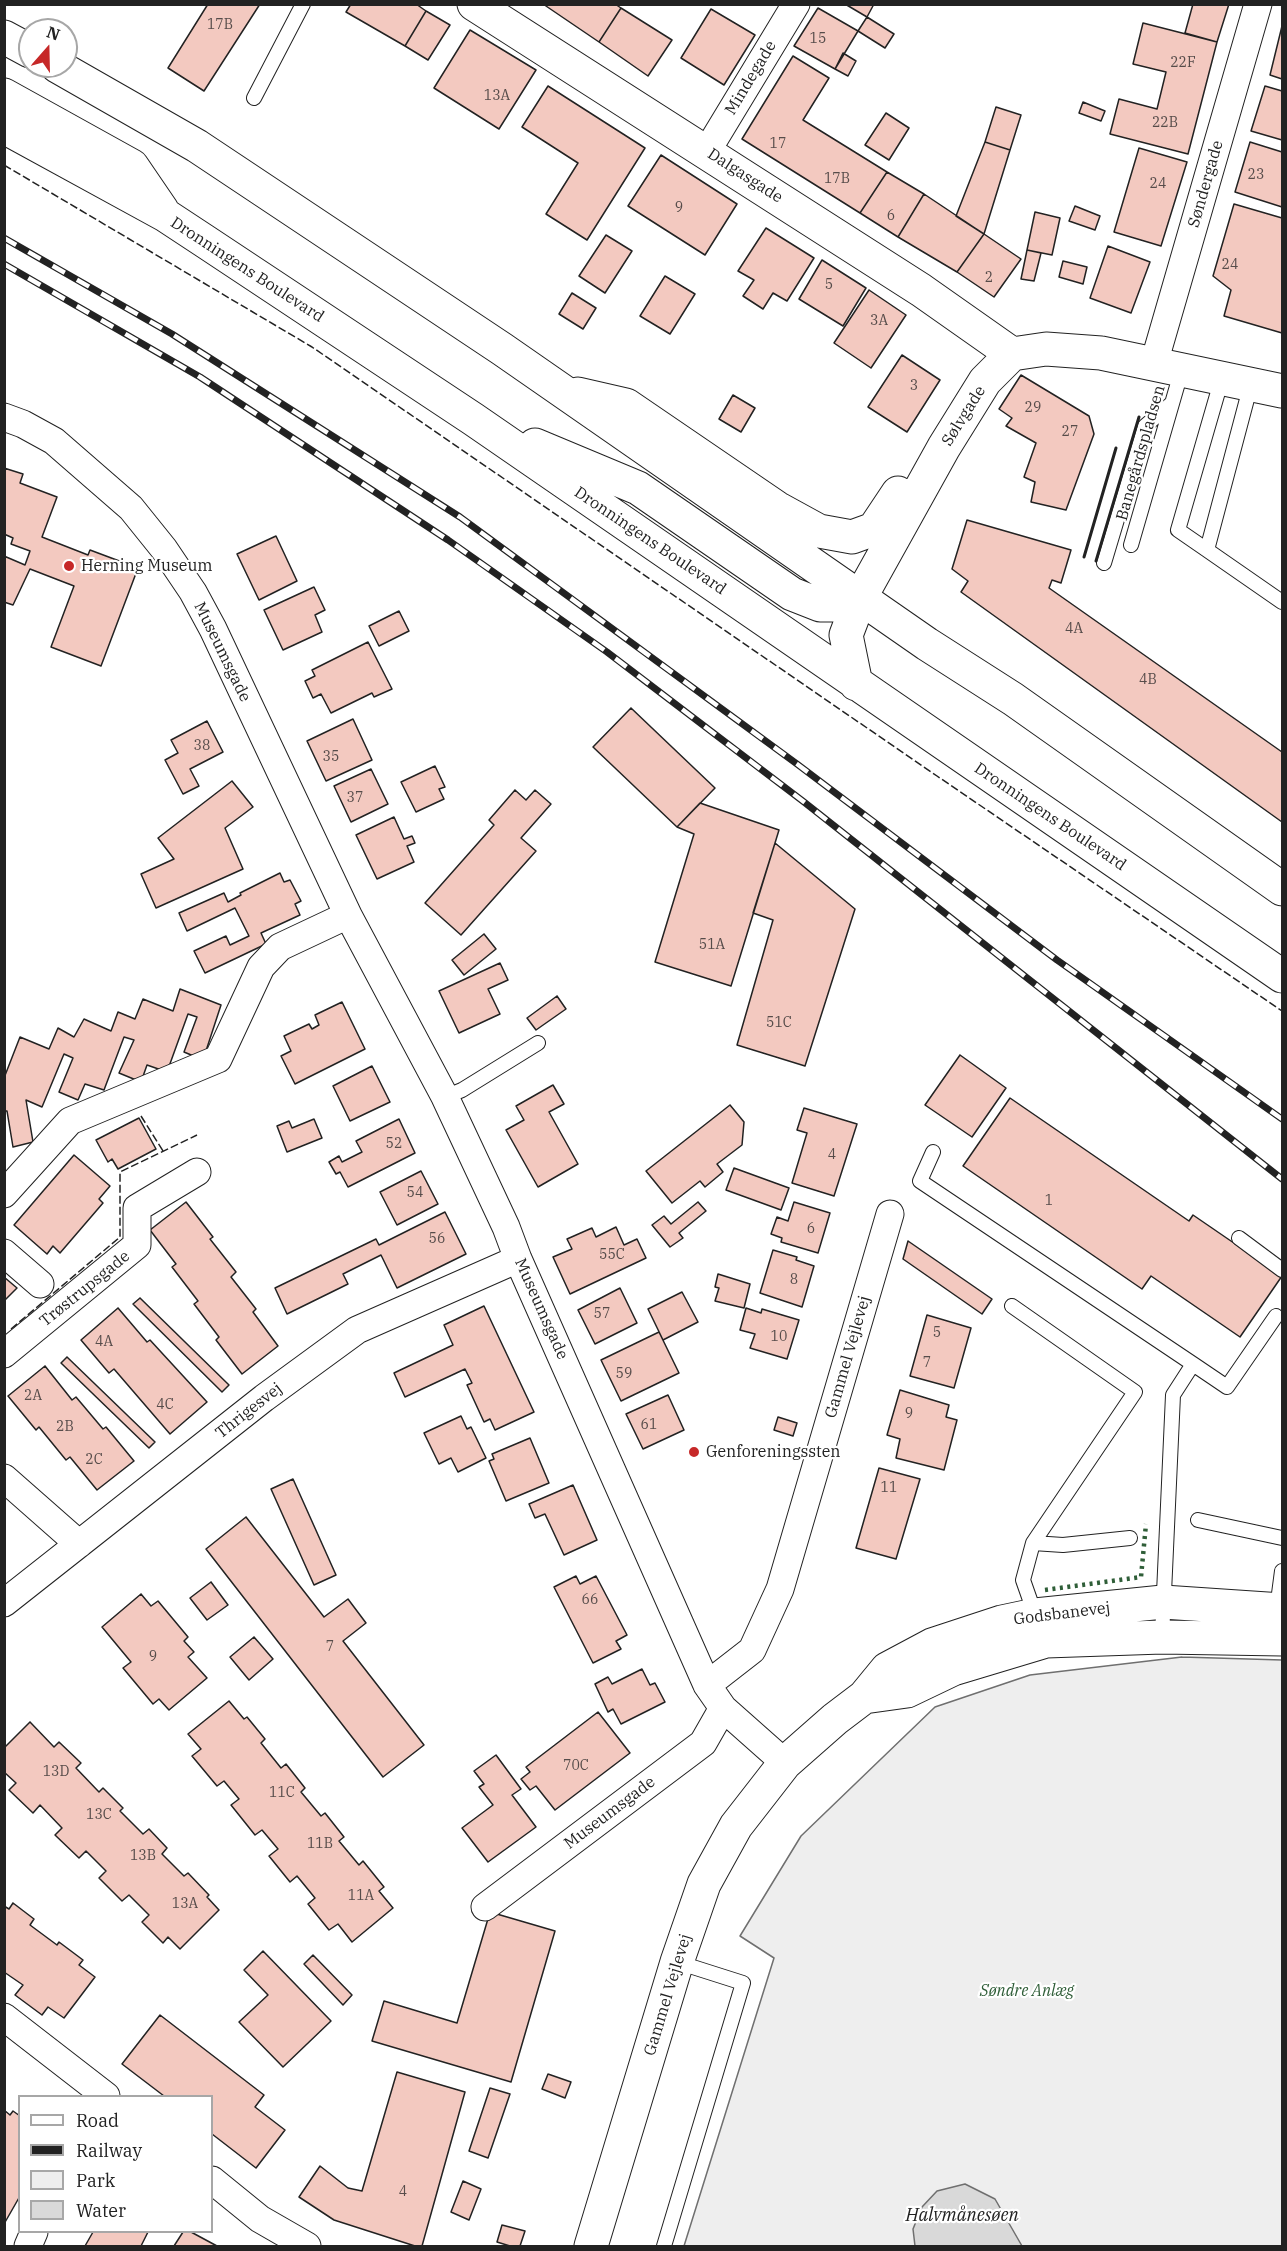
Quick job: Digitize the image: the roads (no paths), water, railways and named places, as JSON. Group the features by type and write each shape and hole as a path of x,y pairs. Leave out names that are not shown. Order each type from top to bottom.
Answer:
{"main road":[{"name":"Dalgasgade","path":"474,4 921,290 1012,354"},
{"path":"4,37 18,45"},
{"path":"78,78 197,146 560,389 927,644 1013,699 1282,888"},
{"path":"4,95 132,166 165,215"},
{"name":"Dronningens Boulevard","path":"4,127 165,215 472,419 1282,976"},
{"path":"1012,354 1047,349 1101,353 1282,391"},
{"name":"Sølvgade","path":"856,684 846,635 860,598 944,447 985,381 1012,354"},
{"path":"560,389 626,405 777,508 819,531 852,537 874,529 916,471 944,447"},
{"path":"472,419 638,488 792,594 820,605 839,605 860,598"},
{"path":"1253,956 1282,969"},
{"name":"Godsbanevej","path":"785,1762 864,1697 907,1691 1041,1628 1163,1602 1277,1624"},
{"name":"Godsbanevej","path":"1041,1628 1162,1637 1277,1624"},
{"name":"Gammel Vejlevej","path":"591,2247 677,1962 704,1884 735,1826 785,1762"}],"street":[{"name":"Mindegade","path":"706,151 796,4"},
{"name":"Søndergade","path":"1168,366 1258,4"},
{"name":"Museumsgade","path":"4,417 24,424 54,441 131,508 187,583 213,629 348,915 445,1097 506,1227 518,1259 707,1685 723,1708 785,1762"},
{"path":"4,1194 70,1121 218,1059 261,967 280,947 348,915"},
{"name":"Trøstrupsgade","path":"4,1354 137,1245 137,1208 197,1172"},
{"name":"Gammel Vejlevej","path":"707,1685 752,1650 780,1589 890,1214"},
{"path":"4,1253 40,1284"},
{"name":"Thrigesvej","path":"4,1603 264,1398 357,1330 518,1259"},
{"path":"4,1478 80,1544"},
{"name":"Museumsgade","path":"485,1906 703,1743 723,1708"},
{"path":"4,2017 103,2095"},
{"path":"213,2181 260,2219 307,2247"},
{"path":"28,2247 34,2233"}],"lane":[{"path":"254,99 303,4"},
{"name":"Banegårdspladsen","path":"1131,545 1172,403 1168,366"},
{"path":"1207,550 1237,381"},
{"path":"1237,381 1178,531 1282,602"},
{"path":"1104,563 1145,426 1172,403"},
{"path":"445,1097 462,1090 538,1043"},
{"path":"933,1152 920,1181 1227,1387 1276,1316"},
{"path":"1239,1238 1282,1270"},
{"path":"1012,1306 1135,1392 1033,1543 1023,1580 1041,1628"},
{"path":"1162,1637 1173,1395 1193,1364"},
{"path":"1198,1520 1282,1538"},
{"path":"1033,1543 1063,1545 1130,1539"},
{"path":"1277,1624 1282,1571"},
{"path":"664,2247 743,1983 677,1962"}],"water":[{"name":"Halvmånesøen","path":"965,2184 995,2199 1022,2246 915,2246 913,2229 922,2207 937,2191"}],"railway":[{"path":"4,238 172,334 460,517 797,764 1057,960 1282,1119"},
{"path":"4,264 200,377 448,540 607,652 804,802 1282,1179"}],"place":[{"name":"Herning Museum","path":"69,566"},
{"name":"Genforeningssten","path":"694,1452"}],"park label":[{"name":"Søndre Anlæg","path":"1027,1991"}]}
